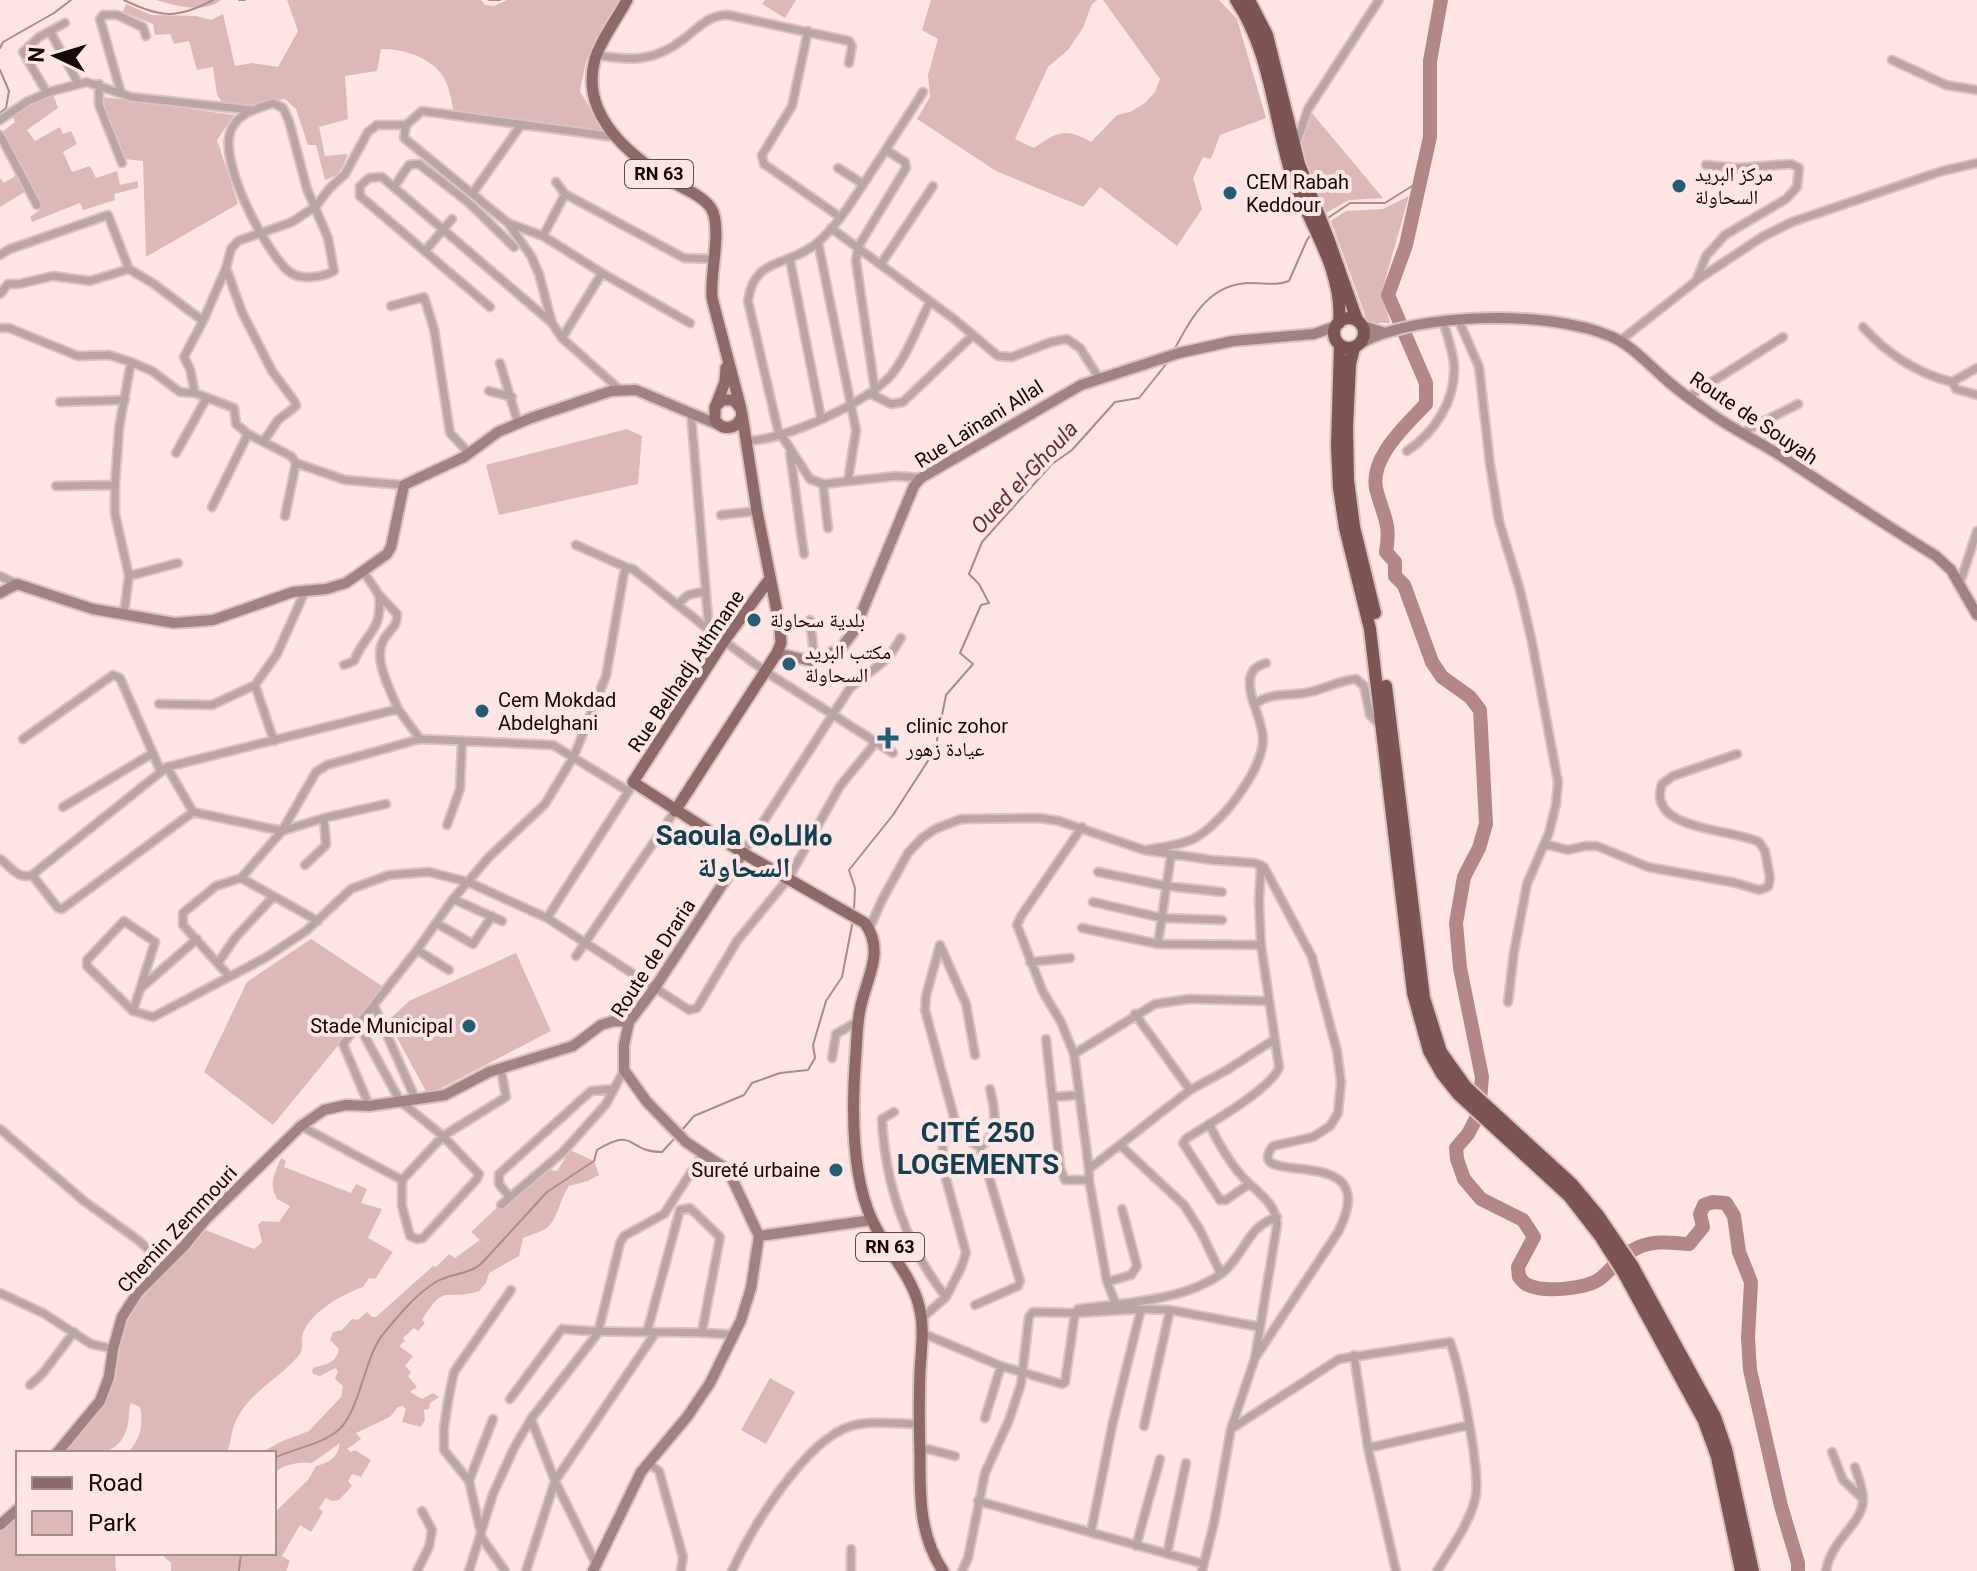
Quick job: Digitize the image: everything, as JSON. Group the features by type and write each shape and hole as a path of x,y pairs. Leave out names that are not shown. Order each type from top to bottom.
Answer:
{"highway":[{"path":"1236,0 1252,26 1262,53 1285,151 1364,335 1350,364 1346,444 1349,494 1378,629 1424,998 1441,1052 1462,1090"},
{"path":"1249,0 1267,35 1313,215"},
{"path":"1325,242 1338,295 1338,324 1334,334 1339,344 1339,488 1345,528 1368,616 1415,1002 1429,1051 1442,1074 1569,1196 1627,1269 1715,1417 1730,1465 1753,1571"},
{"path":"1338,324 1349,318 1360,323"},
{"path":"1339,344 1358,345"},
{"path":"1627,1269 1704,1421 1717,1457 1741,1571"}],"main road":[{"name":"RN 63","path":"627,0 596,55 591,77 593,92 599,111 615,137 645,166 705,201 710,207 714,220 712,297 742,411 769,580"},
{"name":"Route de Souyah","path":"1358,345 1382,332 1413,325 1507,317 1533,319 1621,340 1688,397 1936,556 1951,570 1977,615"},
{"name":"Route de Souyah","path":"1360,323 1382,332"},
{"path":"1314,334 1338,324"},
{"path":"1314,334 1339,344"},
{"name":"Rue Laïnani Allal","path":"815,662 842,647 854,631 914,486 921,478 1002,433 1063,393 1099,378 1179,353 1233,341 1314,334"},
{"name":"RN 63","path":"722,426 714,417 725,382 726,351"},
{"path":"0,593 17,584 93,609 174,623 213,620 306,589 326,589 346,583 387,554 404,485 469,453 498,432 518,423 619,389 644,393 696,414 747,441"},
{"path":"696,414 722,400 737,402 742,411 737,424 722,426"},
{"path":"675,811 777,653 781,643 780,627 769,580"},
{"name":"Rue Belhadj Athmane","path":"631,787 724,641 769,580"},
{"path":"777,653 815,662"},
{"path":"631,787 867,926"},
{"name":"Route de Draria","path":"624,1070 624,1045 629,1022 743,853"},
{"name":"RN 63","path":"867,926 875,957 864,990 859,1021 853,1108 861,1183 872,1220 911,1284 922,1318 919,1491 922,1519 934,1557 943,1571"},
{"name":"Chemin Zemmouri","path":"59,1451 100,1401 109,1377 122,1317 138,1292 205,1220 301,1126 324,1110 445,1095 489,1072 573,1046 601,1025 614,1021 629,1022"},
{"path":"595,1567 641,1472 695,1406 735,1335 751,1288 759,1236 728,1170 686,1142 647,1102 624,1070"},
{"path":"759,1236 872,1220"},
{"path":"0,1525 16,1511"}],"street":[{"path":"1295,150 1304,115 1379,0"},
{"path":"121,93 100,19 107,14 117,15 143,27 146,36"},
{"path":"596,55 631,61 658,54 717,15 741,16 849,41 852,46 849,63"},
{"path":"47,93 23,52 39,37 65,23"},
{"path":"50,31 78,83"},
{"path":"808,31 792,106 762,155 762,160 840,217"},
{"path":"1892,60 1946,85 1977,90"},
{"path":"0,120 28,101 78,83 99,84 121,93 253,111"},
{"path":"99,84 99,105 122,163"},
{"path":"921,478 897,476 823,484 810,479 781,437 748,301 750,285 758,272 790,260 818,242 831,228 923,92"},
{"path":"273,103 283,108 289,121 307,189 328,238 334,271 322,278 288,272 258,232 231,163 228,146 233,125 243,114 253,111 273,103"},
{"path":"552,323 539,274 531,256 508,223 404,138 406,125 422,111 615,137"},
{"path":"195,393 184,357 203,321 231,249 238,241 292,222 316,206 345,174 368,132 377,125 406,125"},
{"path":"472,194 521,125"},
{"path":"0,135 37,205"},
{"path":"886,150 905,162 906,168 858,247 857,273 873,392 891,404 903,402 973,335"},
{"path":"394,187 409,165 419,164 427,157"},
{"path":"1621,340 1696,281 1762,237 1792,222 1942,171 1977,163"},
{"path":"419,164 469,203 514,247"},
{"path":"1696,281 1706,256 1717,242 1786,199 1797,187 1800,177 1799,168 1791,164 1737,168 1706,165"},
{"path":"838,168 863,184"},
{"path":"490,307 360,196 360,186 369,178 382,177 552,323 562,338 619,389"},
{"path":"556,182 565,194 684,258 713,259"},
{"path":"881,264 933,186"},
{"path":"543,236 565,194"},
{"path":"0,255 108,215 129,269 203,321"},
{"path":"425,251 452,219"},
{"path":"508,223 543,236 690,323"},
{"path":"831,228 973,335 991,352 1004,358 1051,342 1072,340 1099,378"},
{"path":"818,242 856,430 848,481"},
{"path":"790,260 821,418"},
{"path":"226,268 242,312 272,371 296,406 278,420 263,442"},
{"path":"0,294 8,284 53,276 90,281 129,269"},
{"path":"562,338 602,273"},
{"path":"391,306 424,297 434,329 450,433 469,453"},
{"path":"747,441 781,437 873,392 896,369 930,302"},
{"path":"1458,319 1479,367 1499,521 1523,603 1554,759 1557,794 1545,844 1527,884 1508,1002"},
{"path":"1407,451 1428,436 1437,424 1452,383 1453,356 1443,321"},
{"path":"0,327 78,356 109,355 131,362 152,371 180,392 195,393 234,408 236,424 248,434 291,456 296,463 345,480 404,485"},
{"path":"1863,327 1882,345 1928,376 1952,382 1977,368"},
{"path":"1688,397 1783,337"},
{"path":"124,612 129,576 115,514 115,485 119,428 131,362"},
{"path":"500,363 518,423"},
{"path":"1952,382 1956,389 1977,395"},
{"path":"489,391 512,397"},
{"path":"176,453 206,399"},
{"path":"60,402 125,400"},
{"path":"1741,433 1798,404"},
{"path":"696,414 709,630"},
{"path":"212,507 248,434"},
{"path":"789,449 804,554"},
{"path":"285,516 296,463"},
{"path":"823,484 828,528"},
{"path":"56,486 115,485"},
{"path":"721,515 757,511"},
{"path":"1960,583 1977,531"},
{"path":"576,545 631,568 766,672 893,753"},
{"path":"129,576 178,563"},
{"path":"366,1098 342,1046 453,899 502,844 545,804 574,756 606,676 624,573 631,568"},
{"path":"363,571 397,614 395,627 382,641 382,666 398,709 420,739"},
{"path":"0,576 17,584"},
{"path":"159,704 212,705 255,685 277,654 306,589"},
{"path":"678,604 688,595 706,591"},
{"path":"344,665 354,661 358,650 377,626 381,613 379,595"},
{"path":"810,620 815,662"},
{"path":"743,853 850,688 888,658 901,638"},
{"path":"1144,850 1176,844 1204,832 1255,770 1262,750 1262,729 1250,691 1251,675 1257,666 1266,663"},
{"path":"23,739 107,676 113,675 120,678 153,753 193,812 282,831 386,804"},
{"path":"1255,704 1269,696 1304,694 1356,679 1364,686 1372,719 1382,726"},
{"path":"255,685 274,741"},
{"path":"0,859 18,875 32,875 164,769 398,709"},
{"path":"229,976 183,925 183,913 216,886 241,878 282,831 316,772 327,765 420,739 553,745 631,787 547,918"},
{"path":"447,825 460,789 462,742"},
{"path":"133,1011 155,942 124,921 87,960 87,966 133,1011 153,1017 265,958 318,921 351,889 389,875 429,872 468,882 547,918 689,1010 697,1008 737,941 788,879 840,786 873,742"},
{"path":"63,807 153,753"},
{"path":"1545,844 1568,850 1597,846 1648,867 1766,889 1770,874 1765,851 1759,842 1680,820 1665,812 1659,801 1662,784 1673,776 1737,754"},
{"path":"576,956 675,811"},
{"path":"32,875 62,909 193,812"},
{"path":"305,865 326,845 324,818"},
{"path":"867,926 908,853 935,829 961,819 1050,820 1082,827 1144,850 1261,865 1268,872 1283,907 1304,938 1312,957 1337,1051 1341,1082 1338,1113 1330,1126 1313,1137 1273,1146 1268,1159 1281,1167 1332,1174 1344,1183 1349,1195 1346,1214 1338,1232 1255,1358"},
{"path":"1082,827 1018,921 1021,940 1030,962 1074,1054 1089,1180 1107,1282 1116,1304"},
{"path":"1158,944 1171,855"},
{"path":"1249,1184 1226,1200 1220,1200 1185,1149 1185,1139 1277,1074 1279,1060 1261,945 1261,865"},
{"path":"1098,872 1166,886 1222,892"},
{"path":"241,878 318,921"},
{"path":"218,963 235,938 273,897"},
{"path":"453,899 502,921"},
{"path":"1093,902 1162,918 1222,920"},
{"path":"436,923 473,944 492,916"},
{"path":"1082,928 1158,944 1261,945"},
{"path":"142,987 162,973 197,939"},
{"path":"975,1055 966,1004 940,945 925,1010 954,1117 962,1137 980,1147 1020,1284 975,1305"},
{"path":"417,950 449,970"},
{"path":"1030,962 1070,958"},
{"path":"147,965 162,973"},
{"path":"1074,1054 1155,1004 1176,1000 1268,1001"},
{"path":"374,1006 416,1100"},
{"path":"1135,1014 1190,1090"},
{"path":"832,1058 836,1034 859,1021"},
{"path":"359,1026 400,1101 443,1136 479,1174 423,1238 417,1239 410,1236 402,1206 402,1180 443,1136 506,1097 501,1069"},
{"path":"1046,1039 1063,1178 1089,1180"},
{"path":"1089,1169 1190,1090 1275,1039"},
{"path":"501,1205 563,1152 606,1104 624,1070"},
{"path":"509,1196 499,1184 499,1174 591,1091 613,1089"},
{"path":"980,1147 987,1142 993,1130 994,1107 990,1089"},
{"path":"1053,1097 1079,1095"},
{"path":"894,1112 882,1119 883,1143 895,1200 915,1249 946,1297"},
{"path":"922,1318 946,1297 966,1253 942,1164 943,1142 954,1117"},
{"path":"978,1501 1167,1554 1203,1568 1231,1429 1255,1358 1277,1217 1269,1202 1249,1184 1224,1152 1209,1124"},
{"path":"301,1126 402,1180"},
{"path":"0,1129 164,1264"},
{"path":"1120,1145 1184,1205 1221,1274"},
{"path":"469,1571 482,1538 493,1494 531,1419 598,1333 620,1243 624,1236 664,1214 703,1154"},
{"path":"671,1202 680,1210"},
{"path":"680,1210 690,1208 720,1237 702,1332"},
{"path":"1107,1282 1131,1275 1137,1266 1122,1209"},
{"path":"526,1571 555,1481 651,1332 680,1210"},
{"path":"1056,1311 1153,1300 1185,1290 1221,1274 1261,1223 1277,1217"},
{"path":"505,1571 482,1538 469,1481 444,1450 444,1428 454,1372 511,1290"},
{"path":"0,1293 43,1313 91,1344 113,1349"},
{"path":"1091,1532 1113,1422 1141,1309"},
{"path":"962,1571 968,1558 985,1473 1009,1420 1023,1374 1029,1317 1037,1310 1075,1313 1170,1310 1260,1327"},
{"path":"1144,1426 1170,1310"},
{"path":"922,1333 1023,1374 1064,1384 1075,1313"},
{"path":"510,1399 562,1329 598,1333 702,1332 735,1335"},
{"path":"30,1385 74,1332"},
{"path":"1231,1429 1329,1365 1354,1355 1450,1342 1469,1425 1478,1485 1475,1502 1437,1571"},
{"path":"1354,1355 1368,1448 1396,1571"},
{"path":"985,1418 1001,1366"},
{"path":"469,1481 493,1419"},
{"path":"531,1419 555,1481 595,1567"},
{"path":"732,1571 790,1475 835,1433 852,1425 918,1424"},
{"path":"1368,1448 1469,1425"},
{"path":"919,1447 955,1456"},
{"path":"1832,1452 1843,1480 1863,1499"},
{"path":"1136,1546 1160,1459"},
{"path":"1167,1554 1186,1463"},
{"path":"649,1464 659,1471 683,1557 681,1571"},
{"path":"1826,1571 1831,1552 1857,1518 1863,1499 1855,1467"},
{"path":"417,1571 429,1547 432,1530 422,1511"},
{"path":"851,1549 851,1571"}],"green space":[{"path":"156,0 221,0 198,8"},
{"path":"287,0 481,0 485,5 494,6 507,0 619,0 586,61 580,91 602,130 454,113 446,82 435,67 409,53 381,49 377,71 345,76 348,119 319,127 325,156 348,154 337,174 325,180 316,145 308,145 296,109 285,99 251,107 222,102 217,95 213,67 197,70 189,41 174,44 170,34 155,35 153,24 123,12 126,4 151,15 196,16 211,20 223,14 235,66 252,63 278,67 298,31"},
{"path":"765,0 796,0 785,18 762,4"},
{"path":"931,0 1097,0 1068,50 1048,67 1015,139 1034,148 1062,133 1075,134 1091,142 1117,115 1145,103 1155,92 1160,79 1103,0 1219,0 1237,19 1266,118 1220,135 1211,159 1203,157 1193,178 1202,209 1177,246 1100,187 1083,207 996,171 917,119 930,97 928,75 938,39 922,30"},
{"path":"53,94 58,108 27,130 35,141 60,127 63,134 71,131 77,144 63,152 72,172 90,166 96,178 117,171 120,185 138,181 138,188 114,194 115,200 83,210 80,203 32,222 30,217 41,209 2,132 15,122 12,115"},
{"path":"103,97 234,115 217,140 238,204 146,257 143,161 125,159 103,106"},
{"path":"1311,112 1383,198 1349,200 1324,214 1300,147"},
{"path":"17,175 26,191 0,207 0,178 4,183"},
{"path":"1409,196 1382,291 1390,323 1368,323 1331,221 1346,211 1383,209"},
{"path":"627,429 642,436 638,484 499,515 486,465"},
{"path":"311,939 385,988 273,1125 204,1072 247,982"},
{"name":"Stade Municipal","path":"516,953 551,1031 428,1095 388,1021 409,1001"},
{"path":"570,1150 594,1161 599,1175 569,1186 548,1227 523,1238 519,1256 489,1273 479,1291 441,1297 430,1308 422,1320 425,1323 418,1331 414,1328 403,1338 405,1341 399,1346 413,1356 405,1366 417,1387 410,1392 422,1399 433,1393 439,1397 430,1403 429,1409 424,1410 425,1420 421,1427 402,1422 406,1409 403,1406 398,1407 390,1417 356,1433 361,1439 347,1449 351,1452 355,1450 371,1460 361,1477 352,1474 348,1481 352,1486 339,1500 326,1498 319,1508 323,1512 311,1532 300,1525 282,1556 290,1561 286,1571 171,1571 171,1563 162,1555 276,1555 276,1511 308,1480 316,1466 332,1459 340,1443 312,1463 291,1464 276,1472 276,1451 264,1451 309,1431 341,1397 343,1386 335,1379 338,1371 335,1368 320,1376 312,1371 333,1361 338,1354 339,1349 330,1340 333,1332 342,1330 352,1319 358,1320 367,1312 376,1317 449,1254 455,1258 480,1240 471,1232 539,1168 557,1171"},
{"path":"281,1158 286,1161 284,1167 351,1193 356,1184 367,1189 361,1203 382,1209 368,1238 393,1252 375,1279 369,1278 363,1287 336,1300 311,1320 305,1328 299,1355 241,1412 228,1451 129,1451 138,1438 141,1426 140,1407 131,1403 127,1428 117,1445 106,1451 66,1451 93,1417 127,1317 203,1229 254,1249 262,1242 258,1225 262,1221 279,1222 290,1206 277,1199 273,1178"},
{"path":"770,1378 795,1392 766,1444 741,1430"},
{"path":"16,1516 16,1555 115,1555 116,1571 0,1571 0,1532"}],"waterway":[{"path":"0,48 3,42 71,0"},
{"path":"124,0 148,10 169,14 189,11 213,0"},
{"path":"239,0 245,0"},
{"path":"489,0 500,0"},
{"path":"1441,0 1430,61 1430,137 1406,245 1388,295 1426,383 1426,404 1390,444 1377,468 1375,480 1387,528 1386,552 1395,562 1395,576 1404,585 1432,662 1442,677 1470,697 1480,710 1486,824 1479,848 1464,877 1456,923 1460,968 1482,1077 1479,1113 1456,1148 1457,1159 1464,1179 1481,1199 1523,1220 1534,1237 1518,1267 1519,1277 1525,1284 1535,1287 1554,1289 1586,1285 1601,1278 1639,1247 1658,1243 1689,1244 1703,1227 1700,1214 1704,1205 1726,1203 1734,1216 1739,1252 1751,1282 1750,1370 1798,1571"},
{"path":"0,70 9,91 6,108 0,113"},
{"name":"Oued el-Ghoula","path":"1325,220 1350,203 1385,203 1420,181"},
{"name":"Oued el-Ghoula","path":"1174,350 1195,314 1213,295 1236,285 1289,281 1312,233"},
{"name":"Oued el-Ghoula","path":"854,910 855,888 849,870 893,815 935,750 946,695 973,664 960,653 981,605 989,603 979,584 969,574 982,542 1052,464 1072,450 1115,402 1139,398 1167,363"},
{"name":"Oued el-Ghoula","path":"682,1130 694,1116 744,1095 752,1083 780,1073 808,1070 815,1058 813,1045 826,1001 842,977 853,920"},
{"name":"Oued el-Ghoula","path":"276,1457 336,1432 351,1413 377,1344 402,1312 436,1282 481,1264 547,1192 594,1161 597,1150 626,1140 642,1148 662,1152 675,1138"},
{"name":"Oued el-Ghoula","path":"239,1571 241,1555"}],"place":[{"name":"مركز البريد السحاولة","path":"1679,186"},
{"name":"CEM Rabah Keddour","path":"1230,193"},
{"name":"بلدية سحاولة","path":"754,620"},
{"name":"مكتب البريد السحاولة","path":"789,664"},
{"name":"Cem Mokdad Abdelghani","path":"482,711"},
{"name":"clinic zohor عيادة زهور","path":"888,738"},
{"name":"Stade Municipal","path":"469,1026"},
{"name":"Sureté urbaine","path":"836,1170"}],"district":[{"name":"Saoula ⵙⴰⵡⵍⴰ السحاولة","path":"744,851"},
{"name":"CITÉ 250 LOGEMENTS","path":"978,1148"}]}
